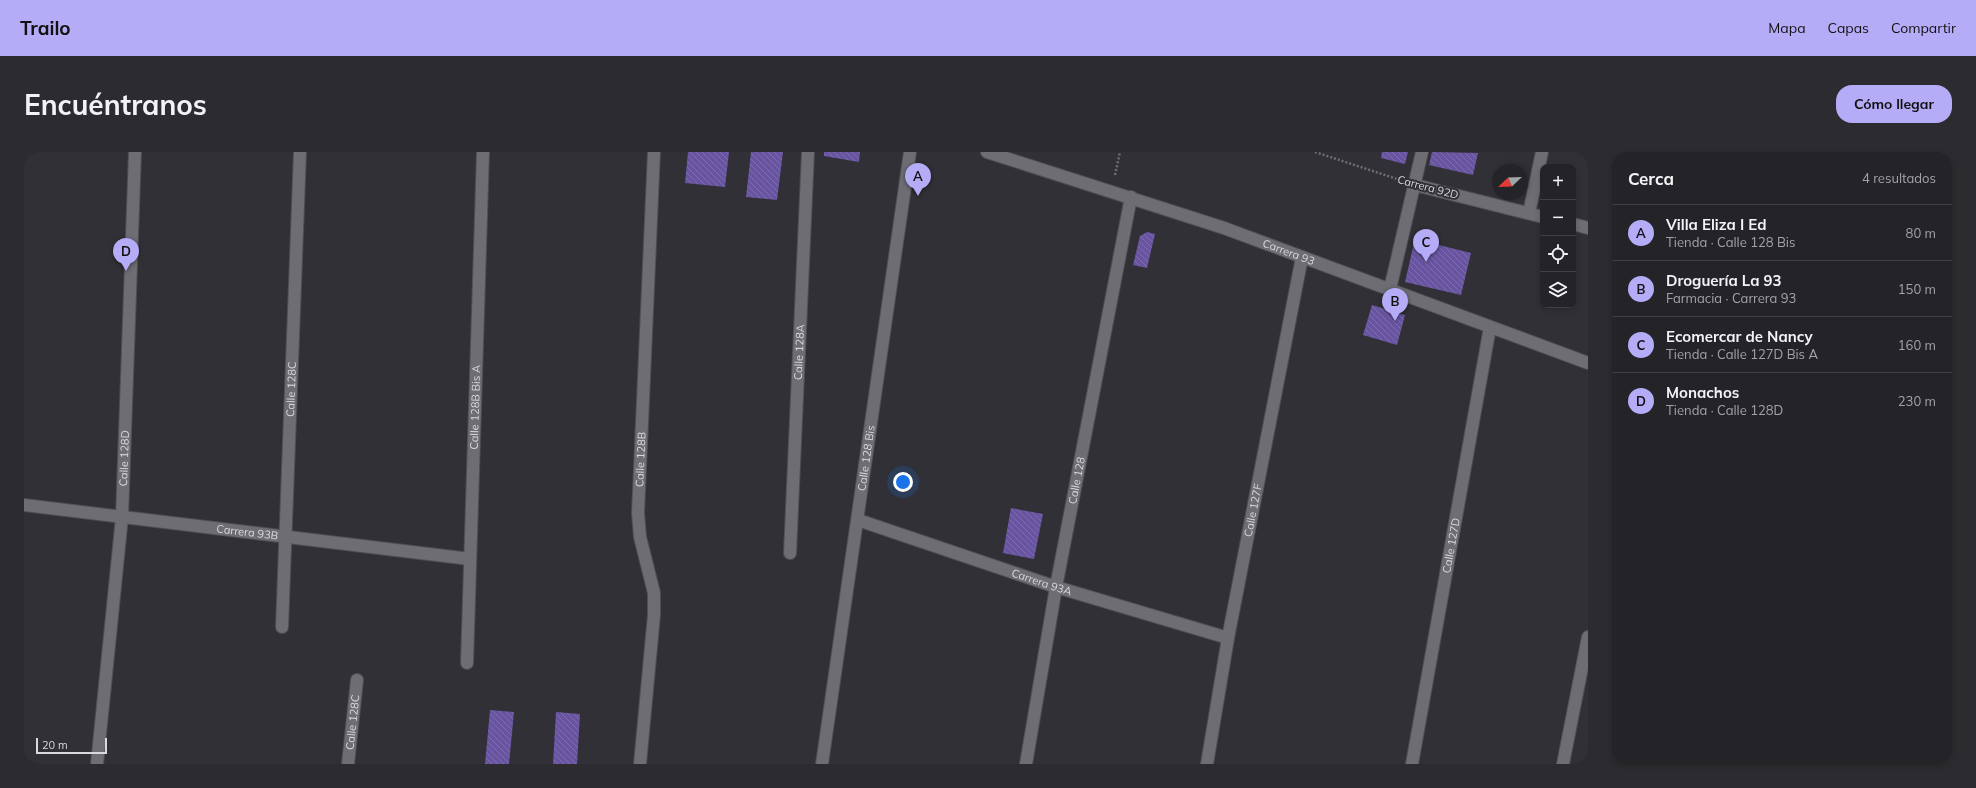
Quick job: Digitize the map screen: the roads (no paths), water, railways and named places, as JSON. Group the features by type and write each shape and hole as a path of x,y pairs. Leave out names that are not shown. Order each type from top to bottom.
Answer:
{"street":[{"name":"Calle 128D","path":"96,764 122,517 135,152"},
{"name":"Calle 128C","path":"282,626 300,152"},
{"name":"Calle 128B Bis A","path":"467,663 483,152"},
{"name":"Calle 128B","path":"640,764 654,615 654,593 640,537 638,513 654,152"},
{"name":"Calle 128A","path":"790,553 808,152"},
{"name":"Calle 128 Bis","path":"822,764 910,152"},
{"name":"Carrera 93","path":"987,152 1224,228 1588,362"},
{"path":"1390,289 1422,152"},
{"path":"1529,214 1542,152"},
{"name":"Carrera 92D","path":"1415,185 1540,216"},
{"name":"Calle 128","path":"1026,764 1056,587 1131,197"},
{"path":"1576,225 1588,228"},
{"name":"Calle 127F","path":"1207,764 1228,638 1302,257"},
{"name":"Calle 127D","path":"1412,764 1490,326"},
{"name":"Carrera 93B","path":"24,505 470,559"},
{"name":"Carrera 93A","path":"858,520 1056,587 1228,638"},
{"path":"1563,764 1588,637"},
{"name":"Calle 128C","path":"348,764 357,680"}],"place":[{"name":"Villa Eliza I Ed","path":"918,196"},
{"name":"Ecomercar de Nancy","path":"1426,262"},
{"name":"Monachos","path":"126,271"},
{"name":"Droguería La 93","path":"1395,321"}]}
